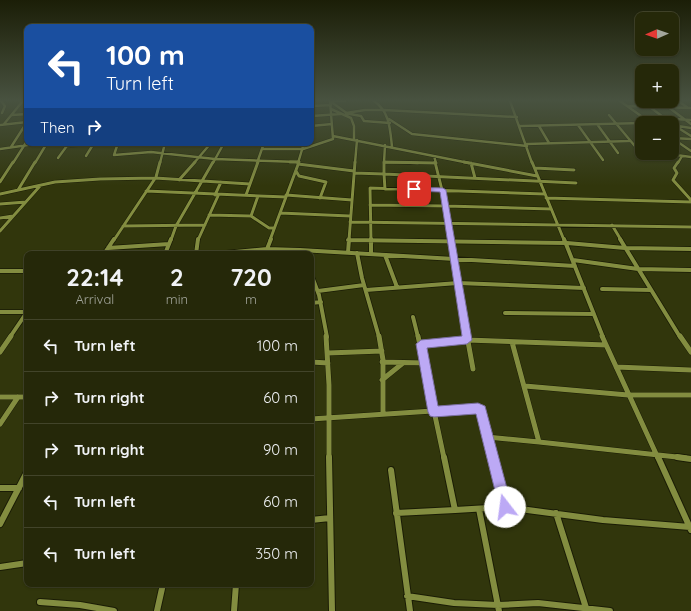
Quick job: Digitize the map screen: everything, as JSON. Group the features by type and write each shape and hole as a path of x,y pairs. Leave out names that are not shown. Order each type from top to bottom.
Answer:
{"street":[{"path":"11,147 22,130"},
{"path":"314,146 333,139 332,130"},
{"path":"348,253 354,172 355,130"},
{"path":"390,130 392,147"},
{"path":"404,130 412,134 526,145 630,141"},
{"path":"521,130 537,176 573,260 606,345 690,528"},
{"path":"541,130 548,143"},
{"path":"581,130 602,160"},
{"path":"601,130 618,153"},
{"path":"621,130 635,147"},
{"path":"681,130 691,136"},
{"path":"333,136 537,176"},
{"path":"679,138 691,139"},
{"path":"679,143 691,151"},
{"path":"0,149 23,146"},
{"path":"0,182 23,146"},
{"path":"18,190 45,146"},
{"path":"58,158 67,146"},
{"path":"86,156 93,146"},
{"path":"117,146 114,155 151,152 215,159 298,163 354,172 576,183"},
{"path":"106,251 155,178 164,146"},
{"path":"179,180 208,146"},
{"path":"166,251 176,226 193,194 222,146"},
{"path":"246,195 263,146"},
{"path":"267,249 296,171 304,146"},
{"path":"262,149 303,149 313,146"},
{"path":"385,146 385,189"},
{"path":"434,156 446,206 453,259 473,369"},
{"path":"679,156 691,157"},
{"path":"682,156 674,168 677,173 673,180 691,201"},
{"path":"384,162 436,163"},
{"path":"471,163 475,178"},
{"path":"534,168 574,170"},
{"path":"296,171 299,176 326,182 320,198"},
{"path":"0,194 55,182 155,178 250,184"},
{"path":"196,251 197,242 217,196 221,182"},
{"path":"0,231 40,186"},
{"path":"371,254 370,188 691,201"},
{"path":"146,191 217,196 286,196 352,200"},
{"path":"251,216 258,196"},
{"path":"0,204 26,202"},
{"path":"370,205 551,209"},
{"path":"280,213 350,216"},
{"path":"209,215 251,216 269,228 274,228"},
{"path":"0,218 13,216"},
{"path":"350,222 691,227"},
{"path":"123,226 205,225"},
{"path":"612,225 651,290 691,352"},
{"path":"348,240 566,243 625,248 691,249"},
{"path":"108,248 169,244"},
{"path":"262,251 267,249 290,251"},
{"path":"314,252 357,253 575,266"},
{"path":"357,253 359,271 366,290 382,351 383,414"},
{"path":"385,255 397,287"},
{"path":"573,260 638,269 691,270"},
{"path":"0,271 24,271"},
{"path":"314,282 321,302 328,353 332,611"},
{"path":"366,290 458,283 584,288"},
{"path":"318,292 364,285"},
{"path":"602,290 651,290"},
{"path":"314,303 321,302"},
{"path":"0,312 24,312"},
{"path":"505,314 594,314"},
{"path":"0,352 24,316"},
{"path":"413,317 421,344 434,412 456,510"},
{"path":"421,344 467,340 606,345"},
{"path":"512,342 539,442"},
{"path":"328,353 382,351"},
{"path":"314,362 328,363"},
{"path":"382,362 425,363"},
{"path":"382,380 404,362"},
{"path":"616,367 691,370"},
{"path":"525,386 628,395 691,394"},
{"path":"0,397 24,397"},
{"path":"0,424 18,397"},
{"path":"314,419 478,408 482,412 505,507"},
{"path":"487,437 691,459"},
{"path":"391,470 410,611"},
{"path":"0,524 24,478"},
{"path":"0,488 19,488"},
{"path":"396,513 505,507 603,520 690,528"},
{"path":"479,508 498,608"},
{"path":"556,514 587,609"},
{"path":"314,520 330,518"},
{"path":"0,567 24,563"},
{"path":"157,611 162,587"},
{"path":"234,611 236,587"},
{"path":"407,596 498,608 538,603 610,611"},
{"path":"40,602 79,608 114,611"}],"route":[{"path":"414,189 443,190 453,259 462,301 467,340 421,344 434,412 478,408 481,410 505,507"}]}
